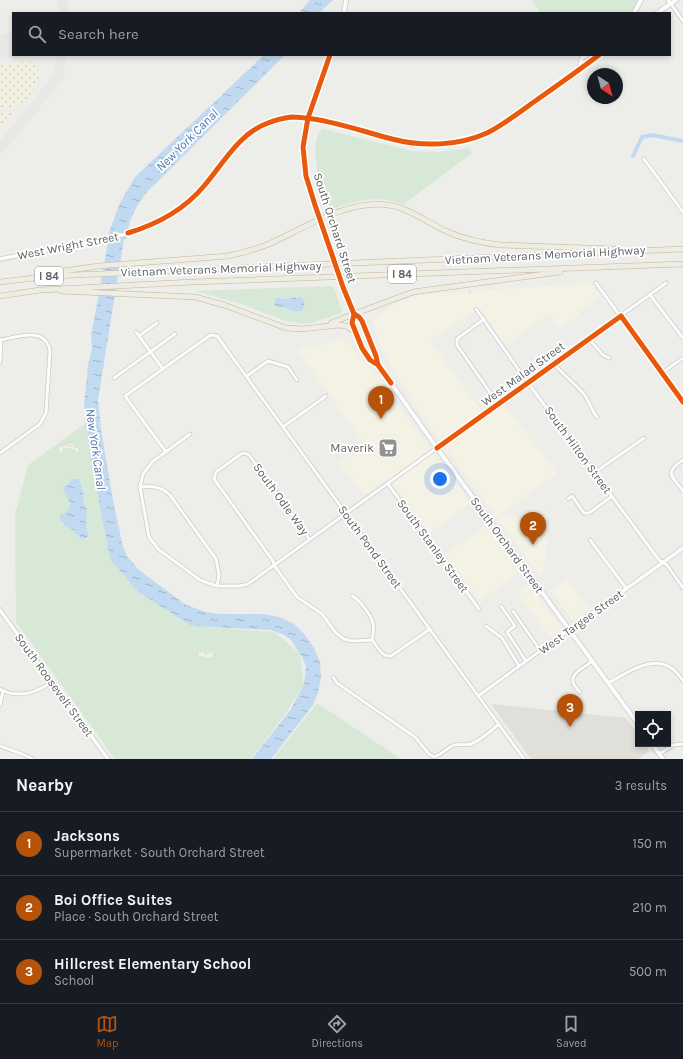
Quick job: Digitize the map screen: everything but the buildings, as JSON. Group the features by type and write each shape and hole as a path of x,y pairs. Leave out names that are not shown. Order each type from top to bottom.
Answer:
{"highway":[{"path":"0,282 48,273 99,266 228,256 249,251 268,244 320,220 360,205 378,203 401,208 447,232 487,243 501,245 651,250"},
{"name":"Vietnam Veterans Memorial Highway","path":"0,282 51,276 683,249"},
{"name":"Vietnam Veterans Memorial Highway","path":"0,296 40,290 96,287 448,272 683,264"},
{"path":"40,290 95,294 196,297 224,305 278,325 294,329 311,329 327,325 414,292 592,268"},
{"path":"327,325 346,326 354,331"}],"main road":[{"path":"344,12 346,0"},
{"path":"635,12 641,0"},
{"path":"658,12 669,2 676,0"},
{"name":"South Orchard Street","path":"330,56 308,118 303,147 306,176 343,287 354,314 360,317 362,321 378,365"},
{"path":"579,70 582,58 585,56"},
{"path":"308,118 328,121 393,139 415,143 450,143 475,137 505,123 598,56"},
{"name":"South Orchard Street","path":"354,314 351,320 354,331 362,348 370,360 378,365 635,720"},
{"path":"654,747 663,759"}],"street":[{"path":"669,2 683,21"},
{"name":"West Wright Street","path":"0,259 108,238 156,223 182,208 204,187 240,142 256,129 266,124 293,117 308,118"},
{"path":"644,159 683,212"},
{"path":"596,283 683,402"},
{"name":"West Malad Street","path":"217,586 240,586 248,584 666,283"},
{"path":"650,295 683,338"},
{"name":"South Hilton Street","path":"476,309 594,473 659,560 663,562 683,588"},
{"path":"484,319 458,338 456,342 498,404"},
{"path":"139,336 157,323"},
{"path":"136,332 163,369 125,396 166,452"},
{"path":"114,378 175,334"},
{"path":"0,362 0,340 38,335 45,339 48,344 50,351 46,413 40,424 0,453"},
{"name":"South Pond Street","path":"163,369 209,336 215,335 219,338 524,759"},
{"path":"589,339 602,355 609,358"},
{"path":"662,373 683,358"},
{"path":"247,376 268,361 288,367 297,380"},
{"path":"554,364 583,393 590,409 597,417"},
{"path":"283,427 326,396"},
{"path":"140,487 153,486 160,488 170,495 216,559 219,575 217,586 195,577 154,545 148,532 140,487 142,474 146,468 190,434"},
{"path":"594,473 644,438"},
{"name":"South Odle Way","path":"274,565 273,561 214,479 216,472 241,454 245,453 249,455 310,540"},
{"path":"683,460 673,467 671,471 672,476 683,491"},
{"name":"South Stanley Street","path":"388,484 479,609"},
{"path":"568,499 572,496 584,513 588,513 612,497"},
{"path":"590,540 626,588"},
{"name":"West Targee Street","path":"478,696 683,548"},
{"path":"274,565 297,597 322,614 336,633 344,639 352,641 372,640"},
{"path":"352,596 359,602 373,622 374,627 372,640 382,654 391,656 430,629"},
{"path":"501,606 515,626 507,632 526,661"},
{"name":"South Roosevelt Street","path":"0,610 108,759"},
{"path":"513,611 540,650"},
{"path":"486,626 502,638 519,666"},
{"path":"580,692 573,684 572,680 574,676 592,662"},
{"path":"608,683 641,666 651,663 667,666 677,672 683,680"},
{"path":"333,677 337,683 415,737 429,754 434,757 439,756 451,746 456,744 470,744 477,741 499,724"},
{"path":"0,705 1,690 18,694 26,694 35,692 52,682"},
{"path":"659,754 673,745 683,744"},
{"path":"0,746 33,759"}],"shaded area":[{"path":"592,283 600,296 579,312 580,314 559,329 549,314 506,345 479,308 430,341 486,417 505,405 557,473 501,514 539,524 548,534 543,573 539,575 420,413 383,353 372,323 376,317 392,305 419,295"},
{"path":"343,338 367,364 471,503 429,534 389,478 364,495 338,462 363,443 297,349 323,345"},
{"path":"486,525 520,572 480,601 445,554"},
{"path":"567,578 590,609 574,621 550,590"},
{"path":"528,583 560,626 559,631 550,638 516,591"},
{"path":"491,704 626,718 635,731 635,747 647,747 649,751 638,759 531,759"}],"green space":[{"path":"532,0 639,0 632,12 540,12"},
{"path":"323,129 412,151 438,152 469,148 472,153 403,205 376,199 359,201 333,209 324,202 316,163 316,142 318,134"},
{"path":"333,286 342,310 341,313 308,324 286,321 241,304 195,291","holes":["303,298 289,310 280,306 282,299"]},
{"path":"86,423 90,456 110,559 137,591 191,626 275,632 300,654 304,684 286,713 251,759 115,759 16,622 15,515 28,465"},
{"path":"317,703 401,759 273,759"}],"sand":[{"path":"29,61 35,65 39,74 37,84 20,106 0,108 0,66"},
{"path":"17,110 0,131 0,114"},
{"path":"69,444 73,444 74,448 78,448 78,451 76,452 70,448 63,448 62,452 60,452 59,448 61,446 67,446"},
{"path":"199,652 213,652 214,654 211,658 206,658 199,656"}],"water":[{"path":"310,0 333,0 320,12 300,12"},
{"name":"New York Canal","path":"263,56 284,56 147,192 133,214 129,225 127,238 124,240 98,400 101,429 112,495 123,547 127,556 139,570 186,605 206,612 219,614 262,614 279,617 294,624 305,635 314,648 320,662 321,677 318,693 313,705 271,759 252,759 291,709 304,684 306,666 291,640 284,635 271,630 191,626 137,591 110,559 90,456 84,405 88,365 92,348 91,334 110,230 119,205 135,177"},
{"path":"301,297 304,303 302,311 295,311 274,305 276,298 282,299"},
{"path":"72,479 78,479 80,481 84,497 83,502 87,510 86,525 88,536 84,539 80,538 73,530 60,520 60,515 69,510 70,503 63,491 64,487 68,485"}],"waterway":[{"path":"633,156 642,137 652,135 683,141"}],"taxiway":[{"path":"61,0 64,12"},
{"path":"0,149 54,83 59,74 61,56"}],"runway":[{"path":"0,47 12,45"}],"cycle path":[{"path":"330,56 308,118 303,147 306,176 343,287 354,314 362,321 378,365"},
{"path":"128,233 160,221 179,209 196,195 232,150 248,134 271,122 292,117 313,119 343,125 404,142 440,144 464,141 487,133 500,126 598,56"},
{"path":"354,314 352,323 362,348 370,360 378,365 391,383"},
{"path":"437,448 621,316 683,402"}],"place":[{"name":"Jacksons","path":"381,419"},
{"name":"Maverik","path":"388,448"},
{"name":"Boi Office Suites","path":"533,545"},
{"name":"Hillcrest Elementary School","path":"570,727"}]}
